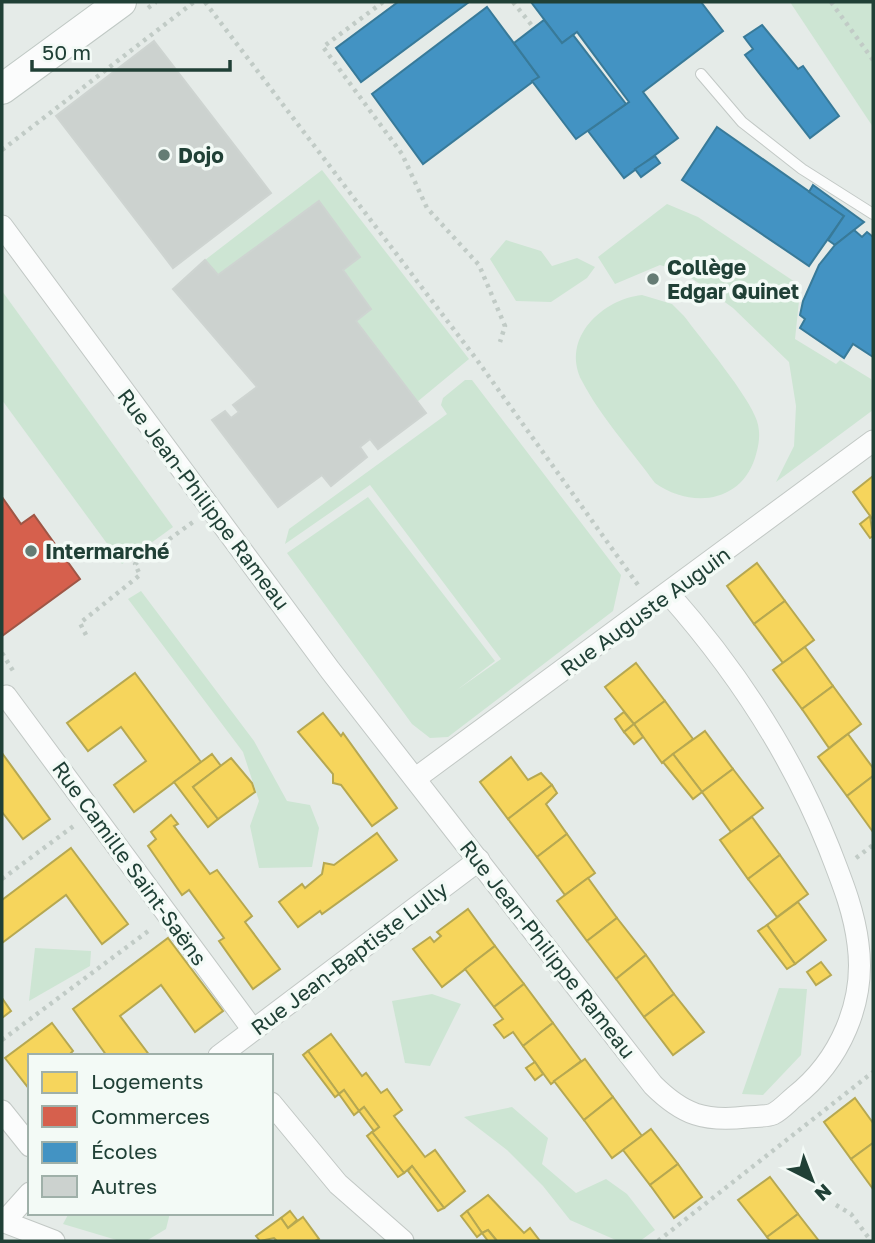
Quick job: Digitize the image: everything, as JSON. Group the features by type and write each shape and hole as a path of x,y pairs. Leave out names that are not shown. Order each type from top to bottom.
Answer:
{"street":[{"path":"2,89 121,2"},
{"name":"Rue Jean-Philippe Rameau","path":"2,226 330,670 653,1085 669,1101 700,1118 724,1120 772,1114 816,1080 855,1010 861,969 851,906 807,796 763,713 704,634 661,600"},
{"name":"Rue Auguste Auguin","path":"416,778 661,600 873,441"},
{"name":"Rue Camille Saint-Saëns","path":"10,693 92,812 253,1030"},
{"name":"Rue Jean-Baptiste Lully","path":"227,1053 253,1030 479,860"},
{"path":"273,1104 338,1184 403,1241"},
{"path":"2,1111 28,1144"},
{"path":"28,1195 3,1222 46,1240"}],"lane":[{"path":"701,74 742,122 802,169 873,214"}],"path":[{"path":"2,150 194,2"},
{"path":"205,2 661,600"},
{"path":"383,2 323,47 402,154 427,208 479,265 505,326 500,342"},
{"path":"513,2 534,28"},
{"path":"831,2 873,60"},
{"path":"86,635 80,623 140,575 135,564 210,509"},
{"path":"2,653 10,693"},
{"path":"2,879 92,812"},
{"path":"2,1040 169,916"},
{"path":"658,1241 873,1072"},
{"path":"836,1205 851,1214 871,1241"}],"green space":[{"path":"790,2 873,2 873,127"},
{"path":"322,170 469,359 417,402 356,321 371,309 343,270 360,256 319,201 218,275 205,260"},
{"path":"667,204 698,217 795,282 794,300 799,301 795,339 836,364 840,360 871,379 873,410 776,482 794,446 796,406 789,362 733,308 683,272 660,265 615,284 598,257"},
{"path":"506,240 541,251 552,266 577,258 595,267 587,278 551,302 516,301 490,259"},
{"path":"2,291 173,527 122,564 2,400"},
{"path":"642,295 672,304 684,316 735,383 757,421 759,440 755,458 748,473 738,485 726,493 698,498 683,496 655,483 607,420 582,381 577,365 577,350 589,323 613,304"},
{"path":"465,380 472,380 621,575 613,611 448,737 430,738 412,724 287,553 368,497 495,661 457,690 501,659 370,485 285,544 289,529 447,414 441,405 443,398"},
{"path":"141,591 254,741 287,801 310,805 319,828 312,867 259,868 250,826 259,801 243,752 128,599"},
{"path":"35,948 91,951 90,966 29,1001"},
{"path":"779,988 807,989 801,1055 763,1095 742,1094"},
{"path":"432,994 461,1004 430,1066 405,1063 392,1001"},
{"path":"512,1107 548,1138 542,1164 576,1193 606,1179 627,1194 655,1230 640,1241 618,1241 570,1220 543,1186 507,1150 464,1117"},
{"path":"68,1215 170,1215 166,1229 146,1241 120,1241 63,1224"}],"building: Logements":[{"path":"873,476 873,520 853,492"},
{"path":"870,516 873,536 870,538 860,524"},
{"path":"757,563 785,601 754,624 727,586"},
{"path":"785,601 814,640 783,663 754,624"},
{"path":"805,647 833,686 802,709 773,670"},
{"path":"636,663 665,701 634,724 605,687"},
{"path":"135,673 201,762 134,812 114,785 146,761 121,727 88,751 67,723"},
{"path":"833,686 861,724 829,748 802,709"},
{"path":"665,701 693,739 662,763 634,724"},
{"path":"624,712 634,724 624,732 615,719"},
{"path":"323,713 341,736 343,733 397,808 372,826 341,785 333,783 333,774 298,732"},
{"path":"634,724 643,737 634,744 624,732"},
{"path":"705,731 733,769 702,792 673,754"},
{"path":"848,734 873,768 873,776 847,796 818,757"},
{"path":"2,753 50,819 23,839 2,812"},
{"path":"212,754 221,766 193,787 218,819 208,827 174,782"},
{"path":"673,754 702,792 693,799 663,762"},
{"path":"511,757 528,780 541,773 552,785 508,819 480,782"},
{"path":"231,758 252,783 255,792 218,819 193,787"},
{"path":"733,769 763,808 731,832 702,792"},
{"path":"873,776 873,832 847,796"},
{"path":"552,785 557,793 546,804 567,834 537,857 508,819"},
{"path":"171,815 178,824 174,826 210,874 217,870 252,916 245,922 280,969 253,989 219,941 224,938 189,890 182,895 148,846 156,839 151,832"},
{"path":"752,817 780,855 748,879 720,840"},
{"path":"377,833 397,860 322,914 320,911 298,927 279,902 302,884 305,888 322,874 324,863 334,865"},
{"path":"567,834 595,873 565,895 537,857"},
{"path":"71,848 128,924 102,944 66,895 2,943 2,900"},
{"path":"780,855 808,894 777,917 748,879"},
{"path":"588,878 617,918 587,941 557,901"},
{"path":"798,902 826,940 795,964 767,925"},
{"path":"468,909 495,946 442,987 413,949 430,937 434,942 441,936 437,932"},
{"path":"617,918 646,955 616,979 587,941"},
{"path":"767,925 795,964 787,969 758,931"},
{"path":"168,938 223,1011 195,1032 161,985 120,1016 148,1054 106,1054 73,1009"},
{"path":"495,946 524,984 494,1007 465,969"},
{"path":"646,955 674,994 644,1017 616,979"},
{"path":"821,962 831,975 816,985 807,972"},
{"path":"524,984 553,1023 523,1046 513,1032 504,1038 494,1025 503,1019 494,1007"},
{"path":"674,994 704,1032 673,1055 644,1017"},
{"path":"2,998 11,1011 2,1018"},
{"path":"52,1023 73,1051 70,1054 28,1054 28,1087 5,1058"},
{"path":"553,1023 581,1061 551,1084 523,1046"},
{"path":"331,1034 362,1076 366,1073 381,1093 387,1089 402,1110 394,1116 425,1157 435,1150 465,1191 444,1208 412,1166 404,1173 372,1132 379,1127 364,1107 359,1111 344,1090 339,1094 308,1051"},
{"path":"308,1051 339,1094 335,1097 303,1055"},
{"path":"585,1059 613,1097 584,1120 554,1081"},
{"path":"535,1062 543,1074 535,1080 526,1068"},
{"path":"344,1090 359,1111 354,1115 339,1094"},
{"path":"613,1097 642,1136 612,1158 584,1120"},
{"path":"855,1098 873,1123 873,1143 851,1159 824,1122"},
{"path":"364,1107 379,1127 374,1131 359,1111"},
{"path":"651,1129 678,1164 650,1185 623,1150"},
{"path":"372,1132 404,1173 398,1177 367,1136"},
{"path":"873,1143 873,1189 851,1159"},
{"path":"678,1164 702,1197 674,1218 650,1185"},
{"path":"412,1166 444,1208 438,1211 408,1171"},
{"path":"770,1177 798,1214 767,1237 738,1200"},
{"path":"488,1195 524,1233 530,1228 540,1241 497,1241 488,1230 482,1233 467,1211"},
{"path":"290,1211 297,1220 288,1228 281,1218"},
{"path":"467,1211 482,1233 477,1237 461,1216"},
{"path":"798,1214 819,1241 770,1241 767,1237"},
{"path":"303,1217 319,1239 277,1241 274,1238 260,1241 256,1236 281,1218 288,1228"},
{"path":"488,1230 497,1241 488,1241 482,1233"}],"building: Commerces":[{"name":"Intermarché","path":"2,497 21,524 34,515 80,579 2,636"}],"building: Écoles":[{"path":"398,2 469,2 361,82 336,48"},
{"path":"531,2 701,2 723,31 643,92 678,138 624,178 588,131 629,102 577,32 562,43"},
{"path":"487,7 539,77 423,164 372,94"},
{"path":"544,20 562,43 573,35 626,104 576,139 532,81 539,77 514,43"},
{"path":"762,25 798,69 803,66 839,116 810,138 745,55 753,49 744,37"},
{"path":"717,127 844,216 809,266 682,180"},
{"path":"655,156 660,163 641,177 635,169"},
{"path":"813,185 864,222 835,245 828,240 844,216 809,192"},
{"path":"854,230 862,237 867,232 873,237 873,357 853,344 844,358 800,328 805,319 800,315 803,301 819,265 835,245"}],"building: Autres":[{"name":"Dojo","path":"154,41 271,193 173,268 56,116"},
{"path":"319,201 360,257 343,270 371,309 356,321 426,413 378,449 370,439 360,447 367,457 331,486 322,475 278,507 212,420 225,411 231,418 239,412 233,405 257,387 173,289 205,260 218,275"}],"place":[{"name":"Dojo","path":"164,155"},
{"name":"Collège Edgar Quinet","path":"653,279"},
{"name":"Intermarché","path":"31,551"}]}
